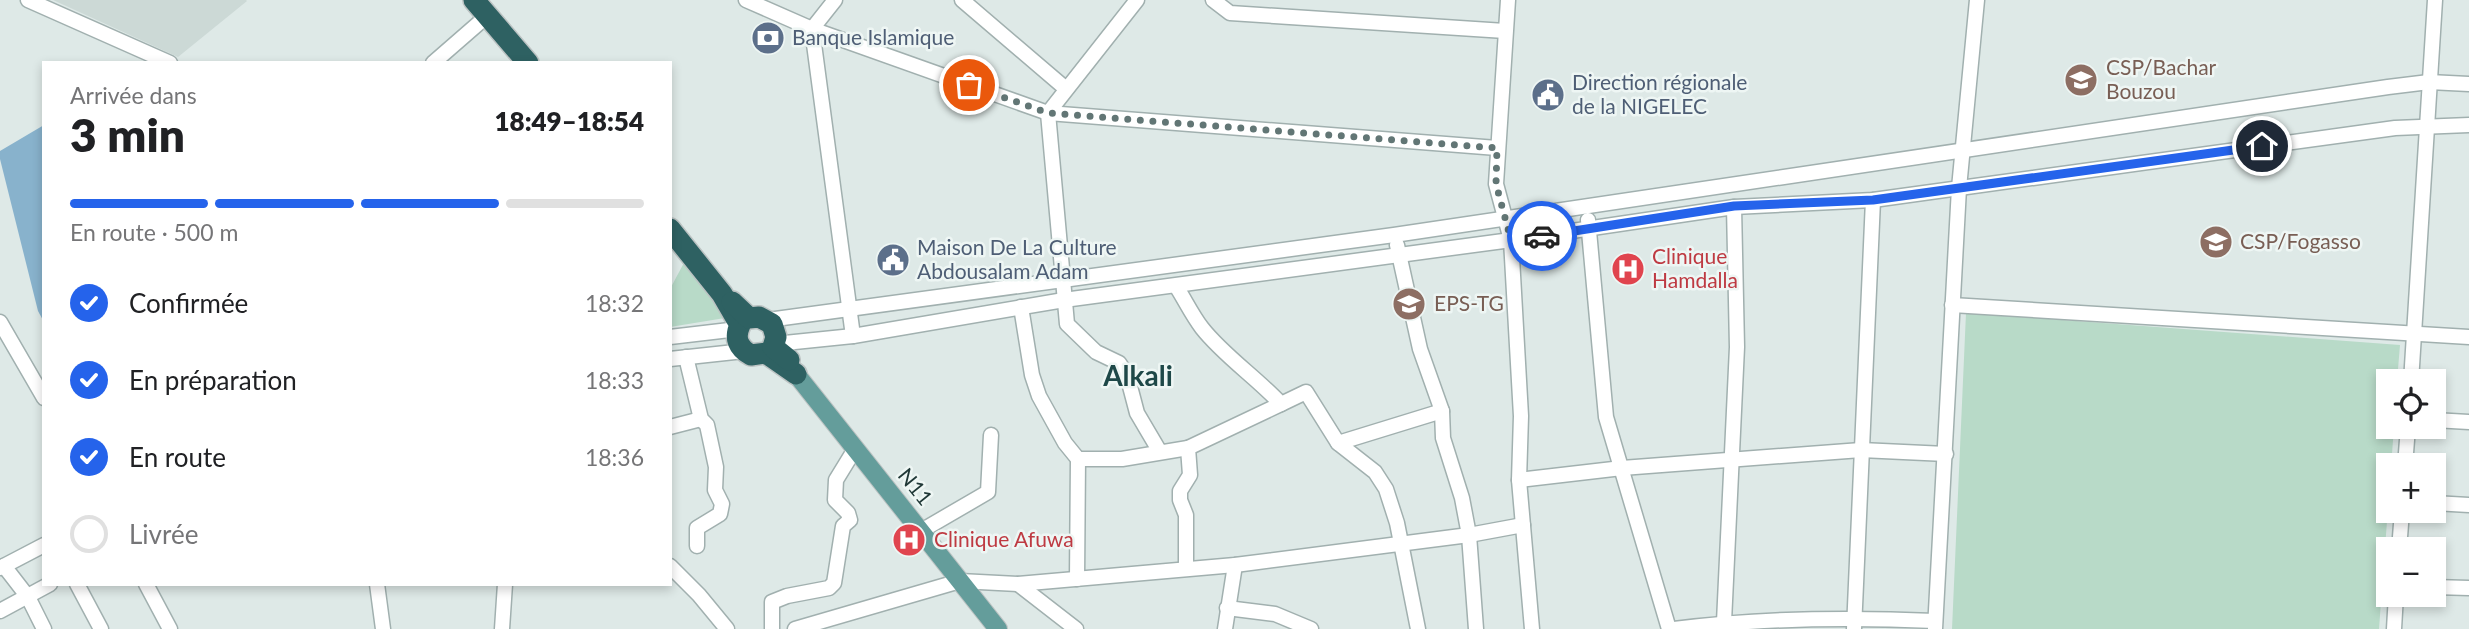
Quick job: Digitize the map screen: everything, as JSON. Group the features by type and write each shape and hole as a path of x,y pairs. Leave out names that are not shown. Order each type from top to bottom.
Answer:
{"highway":[{"path":"481,8 526,61"},
{"path":"672,232 749,323 775,331 771,348"},
{"path":"749,323 737,341 744,351 751,355 771,348"},
{"path":"771,348 796,373"}],"main road":[{"name":"N11","path":"796,373 998,629"}],"street":[{"path":"28,0 165,61"},
{"path":"746,0 812,29 1048,113 1497,148"},
{"path":"835,0 812,29 853,336"},
{"path":"962,0 1065,88"},
{"path":"1137,0 1065,88 1048,113 1064,300 1069,329 1096,352 1119,363 1127,374 1137,413 1160,452"},
{"path":"1213,0 1230,13 1505,31"},
{"path":"1508,0 1496,184 1511,240 1521,416 1519,480 1532,629"},
{"path":"1587,206 1602,390 1622,468 1672,629 1724,622 1935,625 1959,188 1967,127 1977,0"},
{"path":"2412,369 2435,0"},
{"path":"435,61 481,8"},
{"path":"672,337 850,307 1064,282 1394,235 2429,82 2469,84"},
{"path":"771,348 1064,300 1511,240 1734,206 1873,200 2426,125 2469,125"},
{"path":"1854,623 1873,200"},
{"path":"1724,622 1734,461 1737,347 1734,206"},
{"path":"1394,235 1420,349 1442,411 1443,438 1462,498 1469,535 1476,629"},
{"path":"1176,286 1202,327 1281,404"},
{"path":"1952,305 2469,337"},
{"path":"1021,307 1039,396 1065,443 1078,459 1077,579"},
{"path":"0,322 42,395"},
{"path":"672,359 744,351"},
{"path":"687,357 701,419 707,425 716,467 715,490 722,504 720,513 697,528 696,546"},
{"path":"1078,459 1122,459 1188,449 1306,392 1338,443 1382,481 1396,523 1398,545 1418,629"},
{"path":"1338,443 1442,411"},
{"path":"672,426 701,419"},
{"path":"2446,421 2469,422"},
{"path":"921,531 988,492 991,435"},
{"path":"772,629 772,602 829,587 834,583 843,526 850,520 848,513 835,500 836,480 855,449"},
{"path":"1186,568 1186,515 1180,500 1180,491 1190,475 1188,449"},
{"path":"1519,480 1622,468 1861,450 1946,454"},
{"path":"2446,504 2469,505"},
{"path":"797,629 960,581 1018,584 1235,565 1398,545 1523,525"},
{"path":"42,546 2,567 27,597 44,629"},
{"path":"1225,629 1235,565"},
{"path":"672,568 727,629"},
{"path":"1018,584 1076,629"},
{"path":"0,611 46,586"},
{"path":"78,586 101,629"},
{"path":"147,586 170,629"},
{"path":"377,586 383,629"},
{"path":"499,628 505,586"},
{"path":"2446,588 2469,589"},
{"path":"2394,629 2395,607"},
{"path":"1227,608 1275,614 1311,629"}],"shaded area":[{"path":"53,0 246,0 247,1 178,57"}],"green space":[{"path":"686,259 731,317 672,327 672,285"},
{"path":"1966,313 2400,345 2398,369 2376,369 2376,439 2393,439 2392,453 2376,453 2376,523 2387,523 2386,537 2376,537 2376,607 2381,607 2379,629 1952,629"}],"water":[{"path":"42,126 42,318 38,311 0,151"}],"way so far":[{"path":"969,85 1048,113 1497,148 1496,184 1511,240 1542,236"}],"place":[{"name":"Banque Islamique","path":"768,38"},
{"name":"CSP/Bachar Bouzou","path":"2081,80"},
{"name":"Direction régionale de la NIGELEC","path":"1548,95"},
{"name":"CSP/Fogasso","path":"2216,242"},
{"name":"Maison De La Culture Abdousalam Adam","path":"893,260"},
{"name":"Clinique Hamdalla","path":"1628,269"},
{"name":"EPS-TG","path":"1409,304"},
{"name":"Clinique Afuwa","path":"909,540"}],"district":[{"name":"Alkali","path":"1138,376"}],"route":[{"path":"1542,236 1734,206 1873,200 2262,146"}]}
